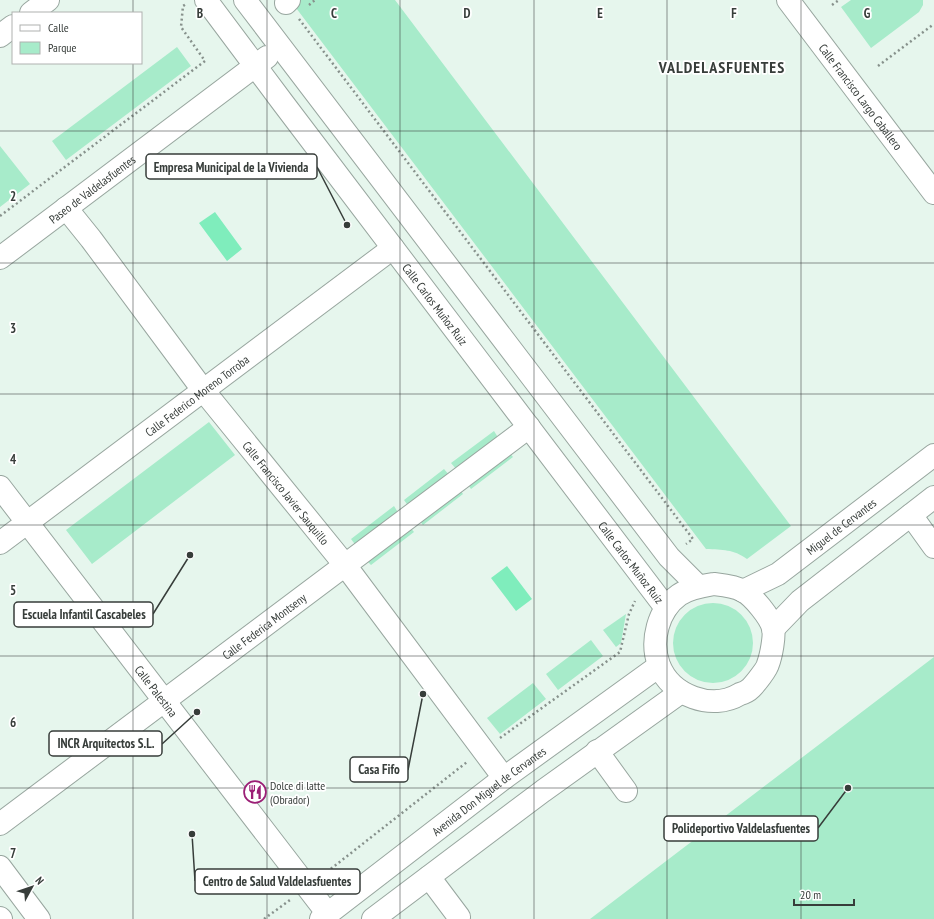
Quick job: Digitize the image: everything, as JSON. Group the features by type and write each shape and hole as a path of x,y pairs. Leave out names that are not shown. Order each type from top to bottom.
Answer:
{"street":[{"path":"32,12 48,0"},
{"name":"Calle Carlos Muñoz Ruiz","path":"206,0 666,608"},
{"path":"245,0 664,552 698,586"},
{"name":"Calle Francisco Largo Caballero","path":"788,0 934,193"},
{"path":"0,36 12,27"},
{"name":"Paseo de Valdelasfuentes","path":"0,258 280,47"},
{"name":"Calle Francisco Javier Sauquillo","path":"66,208 203,390 345,565 504,778"},
{"name":"Calle Federico Moreno Torroba","path":"0,543 393,248"},
{"name":"Calle Federica Montseny","path":"0,824 528,427"},
{"name":"Miguel de Cervantes","path":"743,591 778,574 934,455"},
{"name":"Calle Palestina","path":"0,487 165,701 325,916"},
{"path":"773,629 800,601 934,497"},
{"path":"911,515 934,547"},
{"path":"714,584 743,591 762,608 773,629 772,646 768,666 751,688 733,698 713,702 700,700 681,692 671,683 659,666 655,646 657,626 666,608 680,595 698,586 714,584"},
{"name":"Avenida Don Miguel de Cervantes","path":"325,916 504,778 659,666"},
{"path":"373,919 598,751 681,692"},
{"path":"598,751 626,791"},
{"path":"0,867 39,919"},
{"path":"429,876 459,917"}],"path":[{"path":"0,216 205,61 181,27 183,6 191,0"},
{"path":"832,5 839,0"},
{"path":"287,1 693,539"},
{"path":"878,66 934,24"}],"green space":[{"path":"290,0 395,0 791,526 747,559 737,553 706,549"},
{"path":"851,0 923,0 923,5 919,12 871,48 841,7"},
{"path":"177,47 191,66 66,160 52,141"},
{"path":"0,146 30,184 0,207"},
{"path":"209,422 235,455 92,564 66,530"},
{"path":"494,431 499,439 457,470 451,463"},
{"path":"508,451 513,457 471,489 466,482"},
{"path":"444,469 450,476 409,507 404,500"},
{"path":"459,488 463,494 423,525 418,519"},
{"path":"394,506 399,514 357,547 351,539"},
{"path":"409,526 414,532 371,565 365,559"},
{"path":"713,603 728,606 741,615 750,628 753,643 750,658 741,671 728,680 713,683 698,680 685,671 676,658 673,643 676,628 685,615 698,606"},
{"path":"626,614 621,643 616,647 603,630"},
{"path":"591,640 603,656 558,690 546,674"},
{"path":"934,657 934,919 590,919"},
{"path":"533,683 546,699 500,734 487,718"}],"shaded area":[{"path":"215,212 242,249 227,261 199,223"},
{"path":"507,566 532,599 516,611 491,578"}],"place":[{"name":"Empresa Municipal de la Vivienda","path":"347,225"},
{"name":"Escuela Infantil Cascabeles","path":"190,555"},
{"name":"Casa Fifo","path":"423,694"},
{"name":"INCR Arquitectos S.L.","path":"197,712"},
{"name":"Polideportivo Valdelasfuentes","path":"848,788"},
{"name":"Dolce di latte (Obrador)","path":"255,792"},
{"name":"Centro de Salud Valdelasfuentes","path":"192,834"}],"district":[{"name":"VALDELASFUENTES","path":"722,67"}]}
